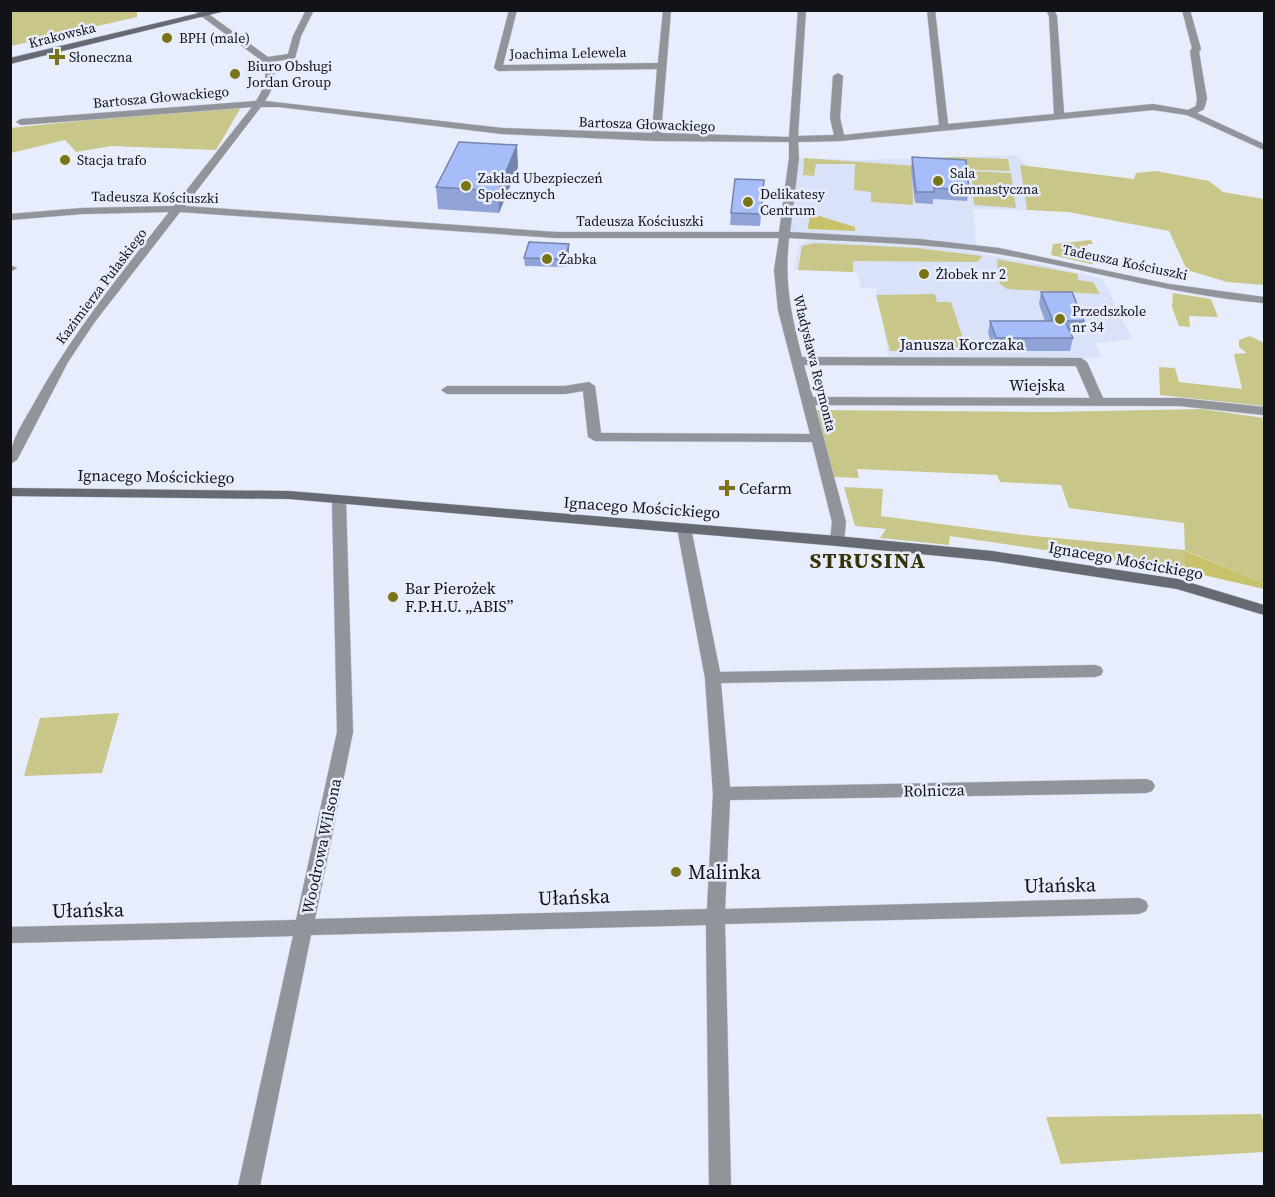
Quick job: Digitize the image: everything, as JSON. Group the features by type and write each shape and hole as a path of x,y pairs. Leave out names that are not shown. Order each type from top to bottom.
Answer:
{"street":[{"name":"Krakowska","path":"10,55 199,12 225,10"},
{"path":"199,12 266,60 291,56 297,36 310,10"},
{"name":"Joachima Lelewela","path":"513,10 498,68 661,66"},
{"path":"656,138 667,10"},
{"name":"Władysława Reymonta","path":"802,10 793,140 794,159 780,270 784,310 839,522 837,541"},
{"path":"931,10 944,129"},
{"path":"1050,10 1053,16 1059,116"},
{"path":"1186,10 1197,49 1194,51 1202,99 1201,107 1189,112"},
{"name":"Krakowska","path":"10,61 199,12"},
{"name":"Kazimierza Pułaskiego","path":"10,460 75,342 259,104 272,79 271,68 266,60"},
{"path":"838,76 835,118 840,138"},
{"name":"Bartosza Głowackiego","path":"21,122 259,104 502,131 656,138 793,140 944,129 1136,108 1164,108 1189,112 1264,147"},
{"name":"Tadeusza Kościuszki","path":"10,217 82,211 179,209 556,235 786,235 957,244 1169,287 1264,300"},
{"name":"Janusza Korczaka","path":"799,361 1081,362 1098,402"},
{"path":"447,390 565,390 589,386 595,437 819,438"},
{"name":"Wiejska","path":"809,401 1180,402 1264,411"},
{"name":"Ignacego Mościckiego","path":"10,492 290,495 339,501 837,541 992,556 1178,584 1264,610"},
{"name":"Woodrowa Wilsona","path":"249,1186 345,732 339,501"},
{"path":"684,528 713,678 722,794 716,915 720,1186"},
{"path":"713,678 1095,671"},
{"name":"Rolnicza","path":"722,794 1146,786"},
{"name":"Ułańska","path":"10,935 716,915 1138,906"}],"shaded area":[{"path":"137,10 137,17 11,46 11,11"},
{"path":"243,104 216,150 111,146 76,152 65,140 11,153 10,128"},
{"path":"1017,155 1027,166 1020,165 1027,210 973,209 977,248 786,235 794,158 860,160"},
{"path":"804,158 916,166 929,158 1008,159 1010,171 912,168 913,205 871,202 871,192 854,190 855,164 816,164 814,176 803,175"},
{"path":"1020,165 1134,179 1136,173 1156,171 1209,181 1223,192 1264,199 1264,285 1227,282 1187,270 1169,231 1068,212 1027,210"},
{"path":"971,171 1011,173 1016,208 974,205"},
{"path":"810,213 855,227 855,231 808,229"},
{"path":"809,240 949,248 1045,265 1103,279 1132,339 1096,343 1101,357 1076,359 889,357 876,288 861,288 856,272 794,270 799,245"},
{"path":"1091,240 1093,244 1088,244 1083,253 1095,257 1098,262 1091,264 1051,255 1053,244"},
{"path":"814,243 918,248 982,256 978,262 853,261 853,272 798,270 802,246"},
{"path":"997,259 1078,274 1078,280 1093,282 1100,294 1007,289 999,283"},
{"path":"1173,293 1211,299 1218,317 1189,316 1190,327 1179,326 1172,307"},
{"path":"935,294 937,302 951,302 967,350 890,351 876,295"},
{"path":"1250,336 1264,343 1264,406 1160,395 1159,367 1175,368 1179,382 1242,389 1234,354 1247,353 1239,347 1239,340"},
{"path":"1202,409 1264,418 1264,583 1186,551 1186,571 950,536 949,545 880,538 886,529 855,526 844,487 883,489 881,516 1023,535 1185,550 1184,523 1069,508 1061,485 1000,482 997,475 857,469 859,478 834,477 812,410 1048,412"},
{"path":"1185,551 1264,583 1264,589 1186,571"},
{"path":"119,713 102,773 24,776 40,718"},
{"path":"1261,1114 1264,1124 1264,1152 1061,1164 1046,1117"}],"building":[{"path":"459,142 517,145 498,191 436,187"},
{"path":"912,157 966,160 969,190 934,188 934,192 916,192"},
{"path":"735,179 764,180 761,214 731,213"},
{"path":"529,242 569,244 565,259 524,258"},
{"path":"1041,292 1072,292 1084,321 1053,321"},
{"path":"990,321 1065,321 1073,338 996,338"}],"place":[{"name":"BPH (male)","path":"167,38"},
{"name":"Słoneczna","path":"57,57"},
{"name":"Biuro Obsługi Jordan Group","path":"235,74"},
{"name":"Stacja trafo","path":"65,160"},
{"name":"Sala Gimnastyczna","path":"938,181"},
{"name":"Zakład Ubezpieczeń Społecznych","path":"466,186"},
{"name":"Delikatesy Centrum","path":"748,202"},
{"name":"Żabka","path":"547,259"},
{"name":"Żłobek nr 2","path":"924,274"},
{"name":"Przedszkole nr 34","path":"1060,319"},
{"name":"Cefarm","path":"727,488"},
{"name":"Bar Pierożek F.P.H.U. „ABIS”","path":"393,597"},
{"name":"Malinka","path":"676,872"}],"district":[{"name":"STRUSINA","path":"868,560"}]}
